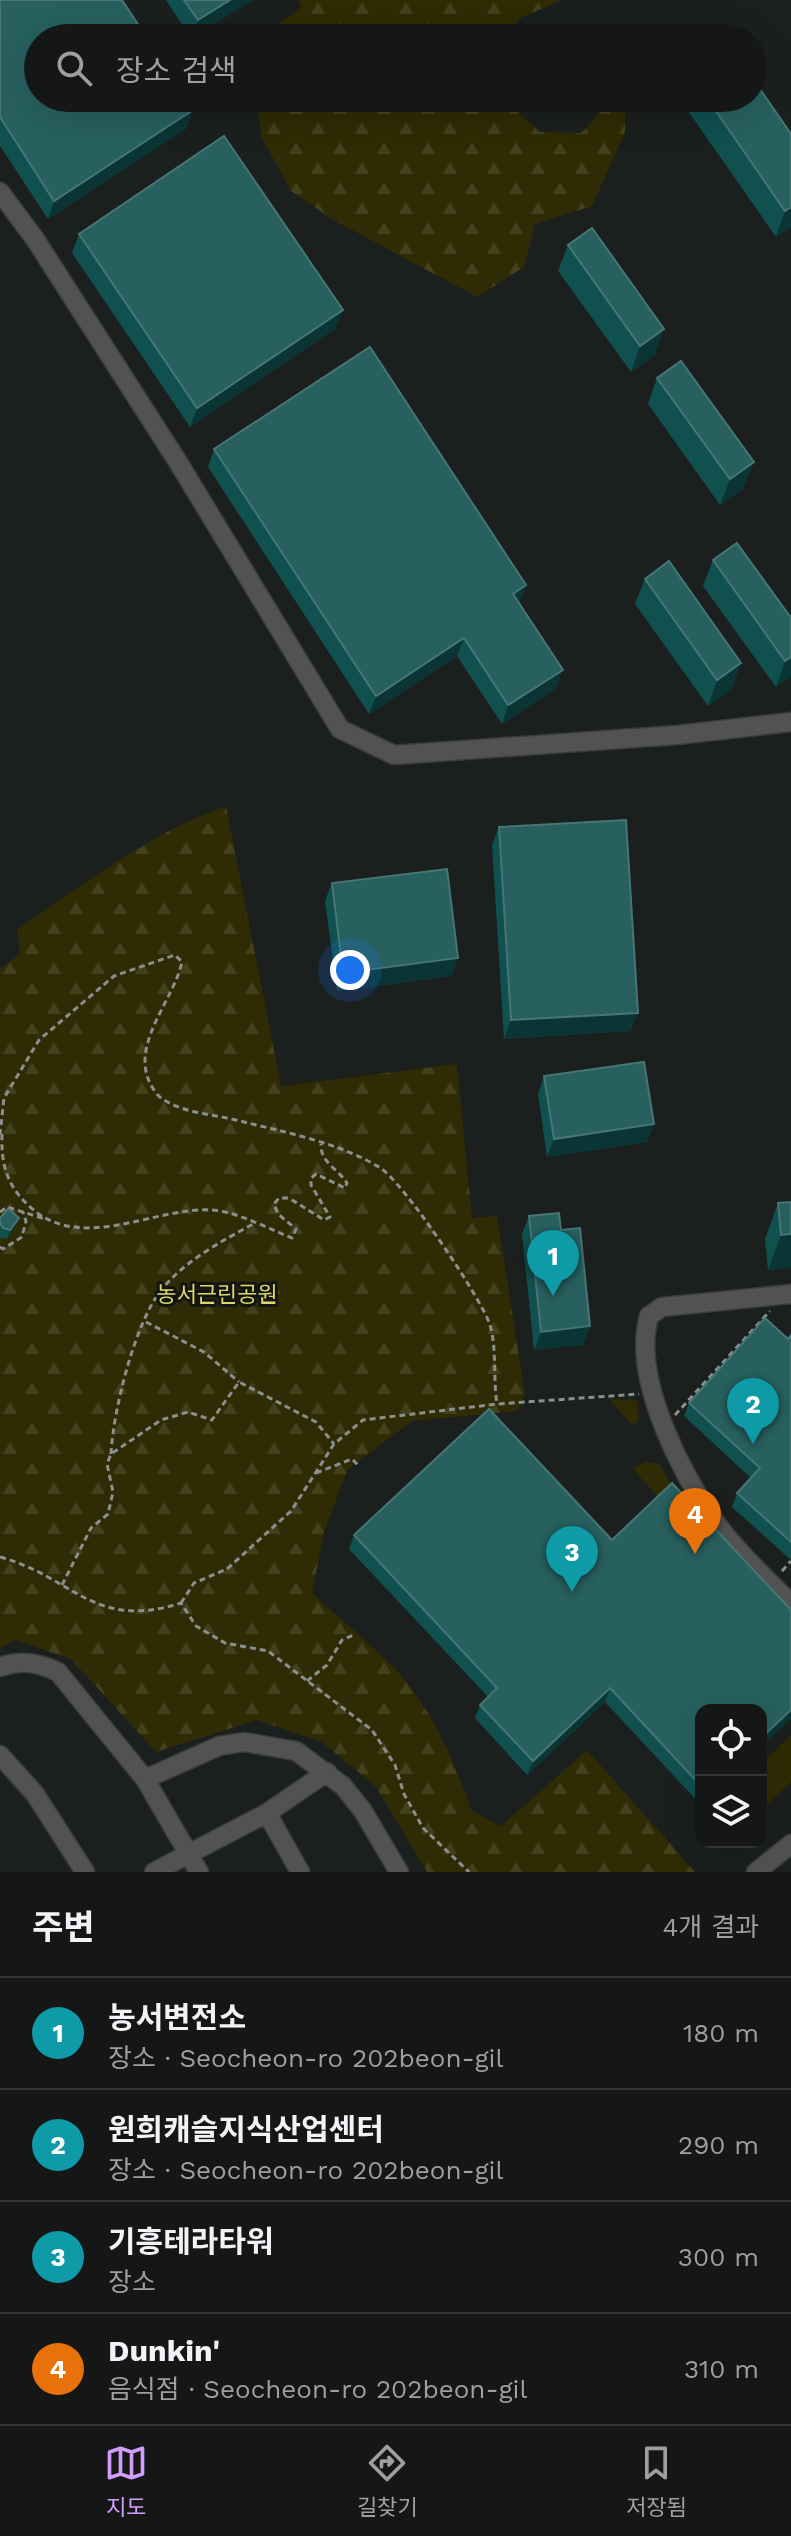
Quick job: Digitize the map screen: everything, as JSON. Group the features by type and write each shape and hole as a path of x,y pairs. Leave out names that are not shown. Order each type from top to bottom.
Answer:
{"street":[{"path":"0,192 35,239 178,462 340,729 394,755 677,735 791,722"},
{"path":"783,1299 662,1307 649,1316 644,1341 653,1393 690,1480 720,1528 786,1588"},
{"path":"0,1667 32,1663 58,1672 145,1779 199,1872"},
{"path":"145,1779 192,1756 244,1742 296,1751 327,1772 363,1811 399,1872"},
{"path":"0,1755 35,1794 85,1872"},
{"path":"154,1872 267,1813 327,1772"},
{"path":"267,1813 300,1872"},
{"path":"756,1872 791,1844"}],"path":[{"path":"48,1220 22,1199 5,1173 1,1134 4,1098 39,1040 114,976 175,955 182,962 179,977 150,1035 145,1057 148,1081 161,1099 192,1112 239,1121 321,1144 381,1168 415,1202 490,1326 497,1404"},
{"path":"0,1212 7,1207 86,1228 214,1210 292,1238 296,1229 278,1214 274,1204 279,1198 289,1198 324,1220 330,1217 311,1185 311,1178 316,1174 345,1188 347,1183 320,1153 321,1144"},
{"path":"0,1247 3,1249 22,1237 26,1221 23,1212"},
{"path":"61,1586 91,1528 108,1514 113,1492 107,1464 125,1370 161,1289 207,1250 253,1224"},
{"path":"675,1415 783,1299"},
{"path":"146,1322 204,1352 239,1382 316,1422 334,1444"},
{"path":"111,1454 161,1420 188,1412 212,1420 239,1382"},
{"path":"0,1557 22,1563 84,1600 115,1609 150,1613 181,1603 194,1583 227,1569 291,1511 334,1444 363,1420 497,1404 641,1394"},
{"path":"316,1473 352,1459 359,1466"},
{"path":"786,1588 791,1561"},
{"path":"181,1603 196,1626 225,1643 268,1651 372,1730 395,1765 404,1794 423,1828 469,1872"},
{"path":"307,1681 327,1665 342,1640 356,1634"}],"green space":[{"path":"299,0 562,0 520,18 515,24 279,24 301,7"},
{"path":"258,112 518,112 540,132 581,133 600,112 625,112 625,132 592,206 535,224 524,267 477,297 330,218 291,191 261,136"},
{"name":"농서근린공원","path":"226,806 281,1086 457,1064 472,1218 497,1216 525,1394 518,1411 412,1421 348,1469 324,1532 312,1593 389,1663 411,1688 442,1738 471,1810 501,1826 587,1750 695,1872 427,1872 376,1787 322,1742 257,1720 156,1752 71,1659 15,1640 0,1648 0,969 20,954 17,929 144,845"},
{"path":"609,1399 637,1400 639,1419 633,1426"},
{"path":"646,1462 660,1464 684,1511 662,1502 633,1469"},
{"path":"791,1735 791,1782 767,1805 767,1776 767,1758"}],"building":[{"path":"0,0 122,0 138,24 24,24 24,112 190,112 54,201 0,117"},
{"path":"184,0 230,0 198,20"},
{"path":"767,99 791,134 791,207 785,211 717,112 767,112"},
{"path":"224,136 343,310 197,408 79,234"},
{"path":"592,228 664,329 640,346 568,245"},
{"path":"370,347 526,585 513,594 563,670 508,705 464,638 376,696 214,449"},
{"path":"681,361 754,462 730,479 657,378"},
{"path":"737,543 791,618 791,657 785,661 713,560"},
{"path":"669,561 741,663 717,680 645,579"},
{"path":"626,820 638,1013 511,1020 499,827"},
{"path":"447,869 458,958 343,973 332,883"},
{"path":"644,1062 654,1124 554,1139 544,1076"},
{"path":"791,1202 791,1234 781,1235 778,1203"},
{"path":"8,1209 19,1218 10,1230 0,1223 0,1218"},
{"path":"559,1213 561,1230 580,1228 590,1326 541,1332 529,1216"},
{"path":"765,1318 788,1339 791,1335 791,1542 737,1493 760,1468 689,1403"},
{"path":"489,1409 612,1540 672,1483 791,1610 791,1710 767,1732 767,1704 695,1704 695,1780 610,1688 533,1761 480,1705 497,1688 354,1535"}],"place":[{"name":"농서변전소","path":"553,1296"},
{"name":"원희캐슬지식산업센터","path":"753,1444"},
{"name":"Dunkin'","path":"695,1554"},
{"name":"기흥테라타워","path":"572,1592"}]}
